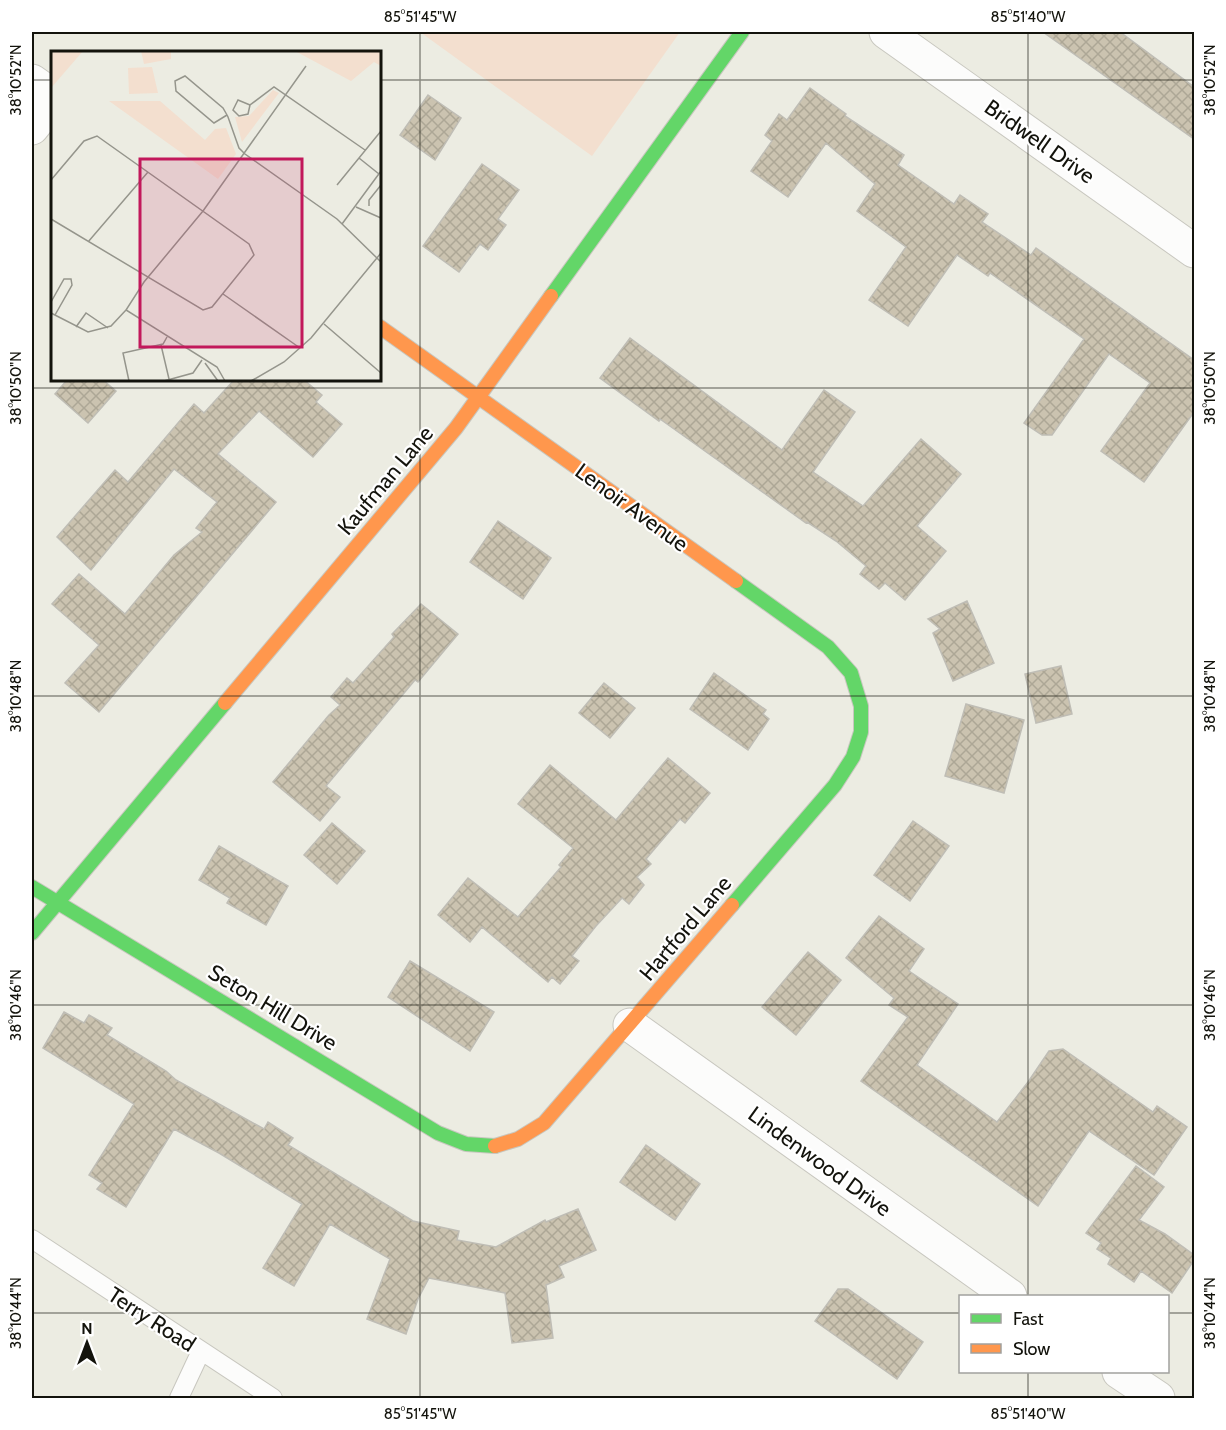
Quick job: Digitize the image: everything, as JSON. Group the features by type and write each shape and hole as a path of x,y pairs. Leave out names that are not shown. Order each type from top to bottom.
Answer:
{"street":[{"name":"Kaufman Lane","path":"32,933 440,447 479,397 742,32"},
{"name":"Bridwell Drive","path":"886,32 1194,251"},
{"path":"32,81 51,94"},
{"path":"32,128 51,104"},
{"name":"Lenoir Avenue","path":"381,328 828,646 851,673 861,706"},
{"name":"Hartford Lane","path":"497,1146 507,1144 532,1132 544,1123 835,785 853,757 861,732 861,706"},
{"name":"Seton Hill Drive","path":"32,887 438,1133 457,1142 476,1147 497,1146"},
{"name":"Lindenwood Drive","path":"630,1025 1009,1295"},
{"path":"1122,1373 1158,1398"}],"lane":[{"name":"Terry Road","path":"32,1239 273,1398"},
{"path":"179,1398 201,1351"}],"shaded area":[{"path":"420,32 680,32 592,156"}],"building":[{"path":"1043,32 1120,32 1194,87 1194,139"},
{"path":"810,88 846,114 845,116 904,155 898,165 954,204 960,195 988,214 982,222 1031,255 1036,248 1194,360 1194,412 1144,482 1101,451 1150,383 1109,354 1052,435 1042,435 1024,423 1084,339 990,273 988,276 957,255 908,326 869,300 906,247 857,211 875,184 826,143 788,197 751,171 772,141 765,135 779,114 787,120"},
{"path":"428,95 461,118 435,160 400,135"},
{"path":"482,164 519,190 498,219 506,225 488,250 480,244 459,272 423,246"},
{"path":"630,338 782,450 824,390 855,412 813,472 863,506 921,439 961,474 917,526 946,551 905,600 885,583 879,589 860,574 866,566 836,541 806,523 600,378"},
{"path":"66,381 104,381 116,391 88,423 55,394"},
{"path":"233,381 305,381 322,395 316,402 342,424 313,457 259,411 218,454 276,502 99,712 65,683 99,645 52,604 79,574 125,614 174,555 202,532 196,528 217,502 174,469 91,570 57,537 115,470 128,482 194,404 204,413"},
{"path":"498,521 551,558 523,599 470,562"},
{"path":"967,601 994,663 953,681 933,633 940,629 928,619"},
{"path":"421,604 458,634 418,682 415,680 326,786 340,797 320,821 273,782 340,705 331,697 347,678 353,683 394,637 392,634"},
{"path":"1061,666 1072,714 1036,723 1025,674"},
{"path":"714,673 766,710 763,714 769,719 748,750 690,709"},
{"path":"604,683 635,708 610,738 579,713"},
{"path":"966,704 1024,720 1004,793 945,776"},
{"path":"668,758 710,793 685,823 680,819 646,859 651,864 637,877 644,885 629,904 622,898 596,926 572,956 579,961 560,984 552,977 548,982 482,927 470,942 438,915 468,878 518,917 561,867 559,865 573,848 518,804 550,765 616,820"},
{"path":"913,821 949,846 910,901 874,875"},
{"path":"332,823 365,851 337,884 304,855"},
{"path":"219,846 288,886 266,925 227,903 230,898 199,880"},
{"path":"879,916 924,949 909,971 958,1004 917,1065 997,1122 1049,1051 1063,1049 1153,1112 1157,1106 1187,1127 1154,1175 1089,1131 1038,1206 861,1081 908,1017 889,1005 894,998 846,958"},
{"path":"808,952 841,980 796,1035 762,1007"},
{"path":"410,961 494,1012 470,1051 388,997"},
{"path":"64,1012 84,1023 89,1015 112,1028 107,1035 166,1071 176,1080 264,1129 268,1122 293,1138 288,1145 413,1221 459,1231 457,1240 496,1247 545,1220 546,1222 578,1209 596,1250 559,1266 564,1277 546,1285 553,1338 512,1343 505,1293 429,1278 418,1299 406,1334 367,1319 390,1259 330,1224 294,1286 263,1268 302,1204 219,1153 174,1129 126,1207 97,1189 102,1183 89,1175 134,1104 43,1048"},
{"path":"646,1145 700,1184 675,1220 620,1182"},
{"path":"1136,1166 1164,1187 1139,1220 1165,1234 1194,1255 1194,1260 1172,1293 1141,1271 1134,1282 1108,1264 1111,1258 1097,1249 1101,1243 1086,1233"},
{"path":"838,1289 848,1289 923,1342 897,1379 815,1321"}],"traffic: fast":[{"path":"551,296 742,32"},
{"path":"732,905 835,785 853,757 861,732 861,706 851,673 828,647 736,581"},
{"path":"32,933 225,703"},
{"path":"32,887 438,1133 466,1144 495,1146"}],"traffic: slow":[{"path":"225,703 456,428 551,296"},
{"path":"381,328 736,581"},
{"path":"495,1146 518,1139 544,1123 732,905"}]}
